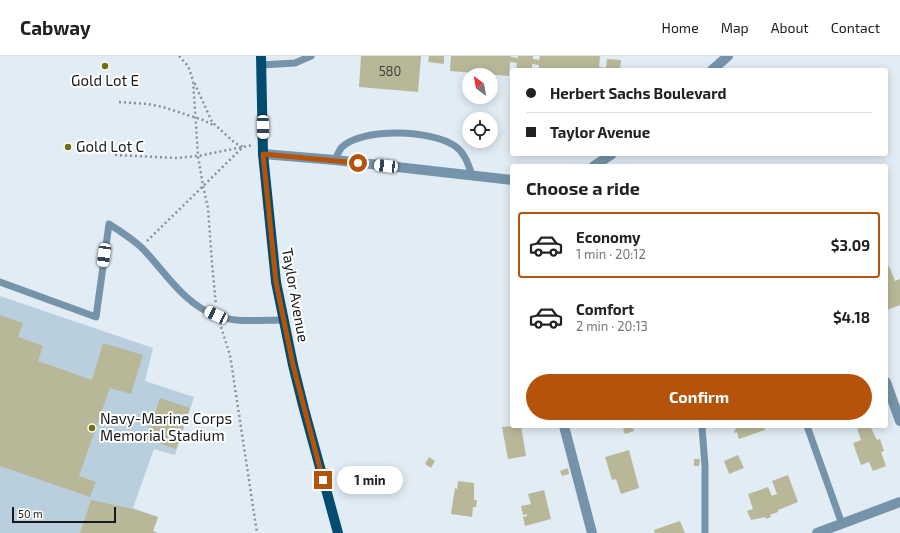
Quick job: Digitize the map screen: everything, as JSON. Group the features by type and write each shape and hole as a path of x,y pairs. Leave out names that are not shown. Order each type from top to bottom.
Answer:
{"main road":[{"name":"Taylor Avenue","path":"261,61 263,154 276,282 283,320 304,409 338,533"}],"street":[{"path":"714,68 728,56"},
{"path":"263,154 335,160 510,180"},
{"path":"597,164 609,156"},
{"path":"888,388 900,421"},
{"path":"565,428 592,533"},
{"path":"817,533 900,502"}],"lane":[{"path":"261,61 295,63 311,56"},
{"path":"335,160 341,147 353,139 368,135 394,133 430,136 445,141 459,150 468,161 472,175"},
{"path":"0,282 96,317 109,224 125,234 140,247 181,292 202,309 218,316 241,319 283,320"},
{"path":"702,428 705,466 705,533"},
{"path":"808,428 842,524"}],"path":[{"path":"179,56 188,66 208,116 217,127 235,143 243,147"},
{"path":"193,80 198,156 208,208 218,316 230,355 257,533"},
{"path":"119,102 155,105 195,117 217,127"},
{"path":"114,155 166,159 198,156 263,142"},
{"path":"140,247 243,147"}],"shaded area":[{"name":"Navy-Marine Corps Memorial Stadium","path":"0,296 153,348 145,381 194,397 175,455 154,449 133,508 158,517 153,531 158,533 0,533"}],"building":[{"path":"361,56 421,56 418,92 359,87"},
{"path":"429,56 444,56 444,64 428,62"},
{"path":"451,56 511,56 518,58 518,56 533,56 533,59 539,60 540,56 600,56 599,67 606,68 539,68 539,65 532,64 532,68 516,68 517,63 510,62 509,76 498,75 498,68 462,68 462,72 450,71"},
{"path":"607,59 621,60 620,68 606,68"},
{"path":"888,266 895,281 900,279 900,305 888,310"},
{"path":"0,315 23,323 18,337 43,346 38,361 92,380 103,343 143,355 131,394 110,388 79,476 96,482 90,497 0,466"},
{"path":"160,398 190,408 176,449 146,439"},
{"path":"510,426 510,428 521,428 526,456 508,459 502,427"},
{"path":"633,428 634,431 625,434 623,429"},
{"path":"764,428 765,430 739,439 737,432 735,433 734,430"},
{"path":"871,428 877,440 880,439 884,451 881,452 886,466 873,471 869,462 861,465 853,443 861,440 857,429"},
{"path":"629,450 639,488 621,494 616,479 612,480 605,457"},
{"path":"738,455 744,468 729,474 724,461"},
{"path":"429,457 435,461 431,468 425,464"},
{"path":"694,459 700,459 699,466 694,466"},
{"path":"568,468 569,474 562,476 560,471"},
{"path":"788,475 798,502 778,510 778,512 770,515 771,517 766,519 765,517 751,520 747,511 753,509 748,494 768,487 772,496 777,494 772,481"},
{"path":"458,481 474,483 474,500 477,500 476,507 473,507 472,517 451,514 455,488 457,489"},
{"path":"544,490 551,519 525,526 523,517 527,516 527,514 523,515 521,506 531,504 528,494"},
{"path":"91,500 133,509 158,517 153,531 157,533 80,533"},
{"path":"680,521 685,533 655,533 654,530"}],"place":[{"name":"Gold Lot E","path":"105,66"},
{"name":"Gold Lot C","path":"68,147"},
{"name":"Navy-Marine Corps Memorial Stadium","path":"92,428"}],"route":[{"path":"323,480 293,365 276,282 263,154 358,163"}]}
